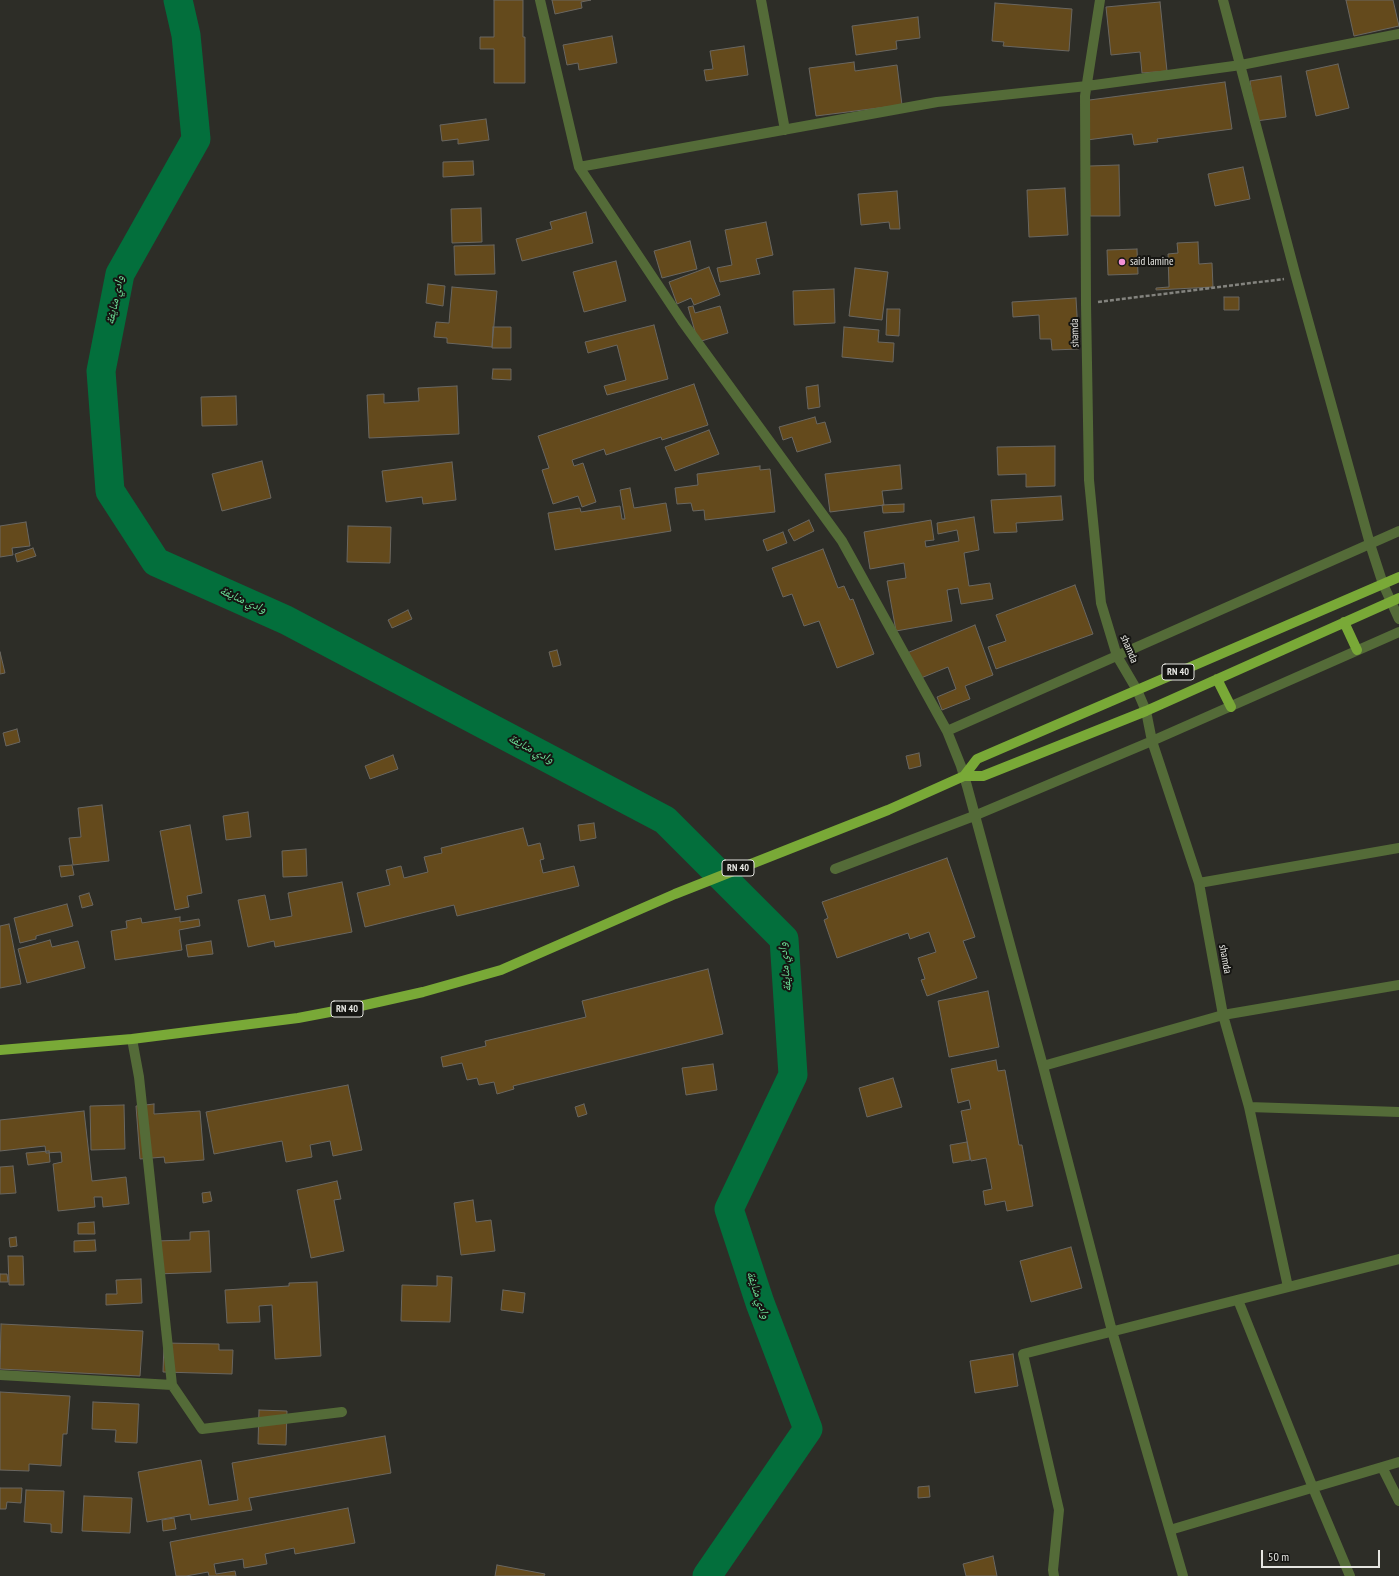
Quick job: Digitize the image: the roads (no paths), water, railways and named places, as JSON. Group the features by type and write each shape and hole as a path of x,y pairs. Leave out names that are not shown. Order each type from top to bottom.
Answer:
{"main road":[{"name":"RN 40","path":"964,776 977,759 1399,577"},
{"name":"RN 40","path":"0,1050 132,1039 298,1018 423,992 501,970 675,894 888,810 964,776 983,776 1146,710 1395,600"},
{"path":"1344,622 1357,650"},
{"path":"1217,679 1231,707"}],"street":[{"path":"540,0 579,167 682,321 842,541 947,731 964,776 1043,1066 1112,1331 1183,1576"},
{"path":"762,0 785,130"},
{"name":"shamda","path":"1100,0 1085,96 1089,480 1101,603 1117,656 1137,690 1146,710 1152,741 1199,883 1223,1015 1249,1107 1288,1287"},
{"path":"1223,0 1296,277 1370,544 1383,584 1395,600 1399,618"},
{"path":"579,167 937,102 1087,86 1241,66 1399,34"},
{"path":"947,731 1399,531"},
{"path":"835,869 974,816 1231,707 1399,632"},
{"path":"1199,883 1399,848"},
{"path":"1043,1066 1223,1015 1399,985"},
{"path":"132,1039 139,1077 172,1385 202,1429 342,1412"},
{"path":"1249,1107 1399,1112"},
{"path":"1054,1576 1053,1570 1059,1510 1023,1354 1399,1259"},
{"path":"1238,1300 1312,1488 1350,1576"},
{"path":"0,1375 172,1385"},
{"path":"1170,1530 1399,1462"},
{"path":"1382,1467 1399,1501"}],"waterway":[{"name":"وادي منايفة","path":"178,0 186,35 196,139 120,274 101,371 110,491 156,562 286,620 665,820 784,939 793,1075 729,1209 760,1303 808,1429 707,1576"}],"place":[{"name":"said lamine","path":"1122,262"}]}
